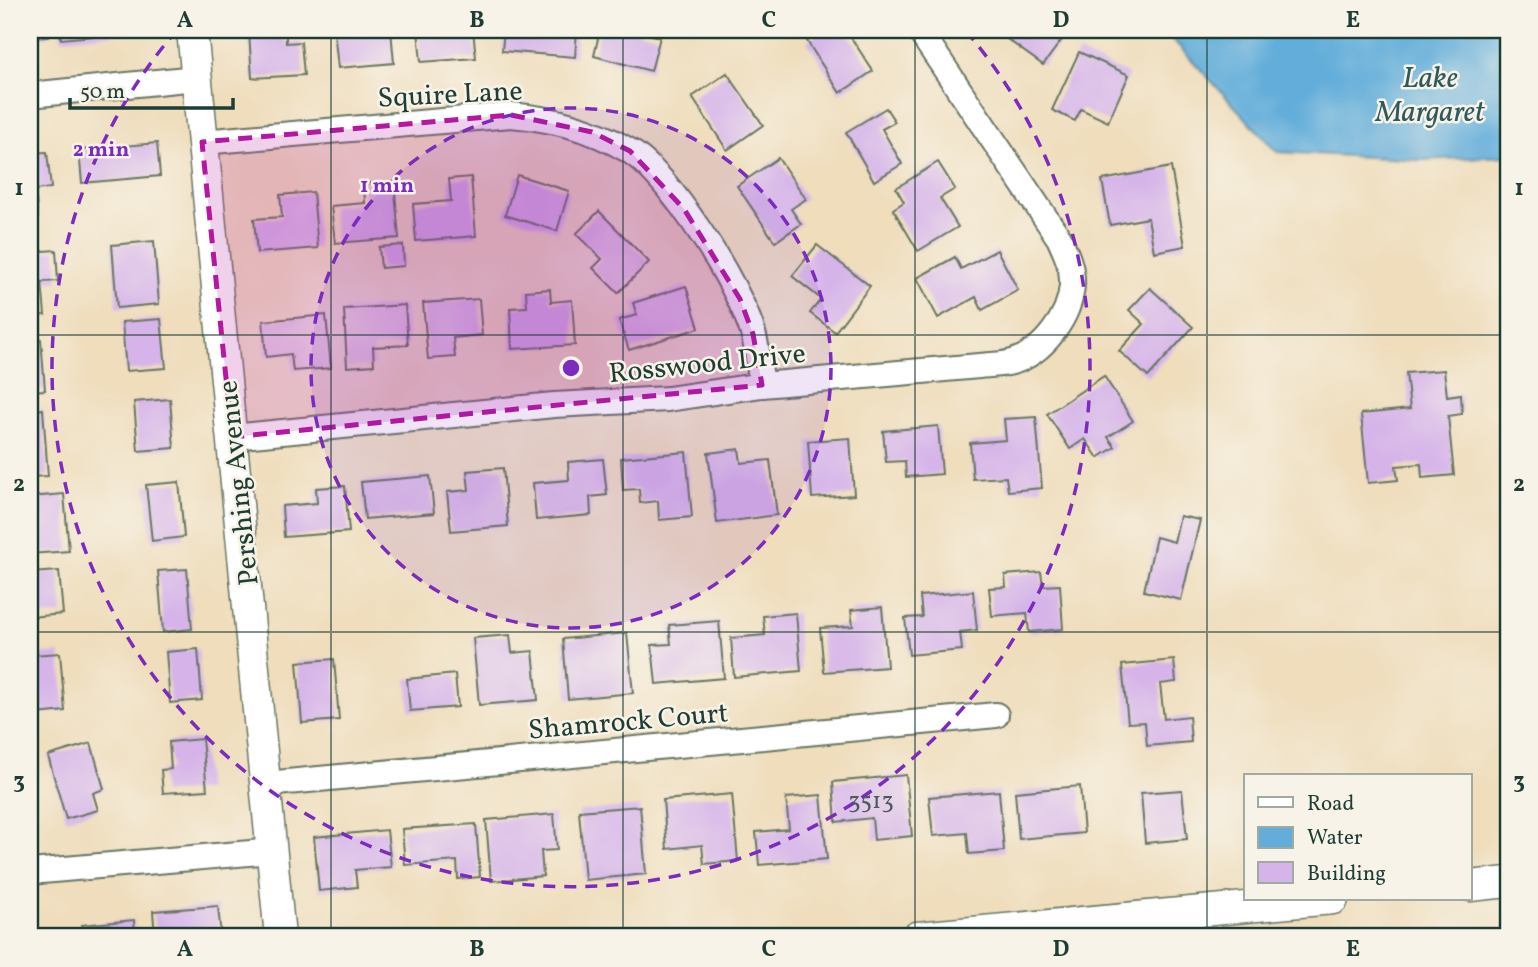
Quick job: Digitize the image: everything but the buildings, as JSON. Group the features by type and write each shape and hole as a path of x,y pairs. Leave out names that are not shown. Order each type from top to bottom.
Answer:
{"street":[{"name":"Pershing Avenue","path":"192,30 280,937"},
{"name":"Rosswood Drive","path":"232,437 554,405 668,399 762,385 1012,362 1033,352 1053,332 1066,309 1072,285 1070,261 1059,238 919,30"},
{"path":"30,94 196,78"},
{"name":"Squire Lane","path":"202,142 512,115 550,119 592,132 630,151 659,178 684,209 740,299 753,334 762,385"},
{"name":"Shamrock Court","path":"266,784 996,715"},
{"path":"30,872 271,851"},
{"path":"1472,886 1508,882"},
{"path":"917,937 1084,929 1324,900"}],"highlighted area":[{"path":"511,115 592,132 630,151 684,209 740,299 753,334 762,385 232,437 202,142"}],"water":[{"name":"Lake Margaret","path":"1164,30 1508,30 1508,156 1422,160 1277,152"}]}
